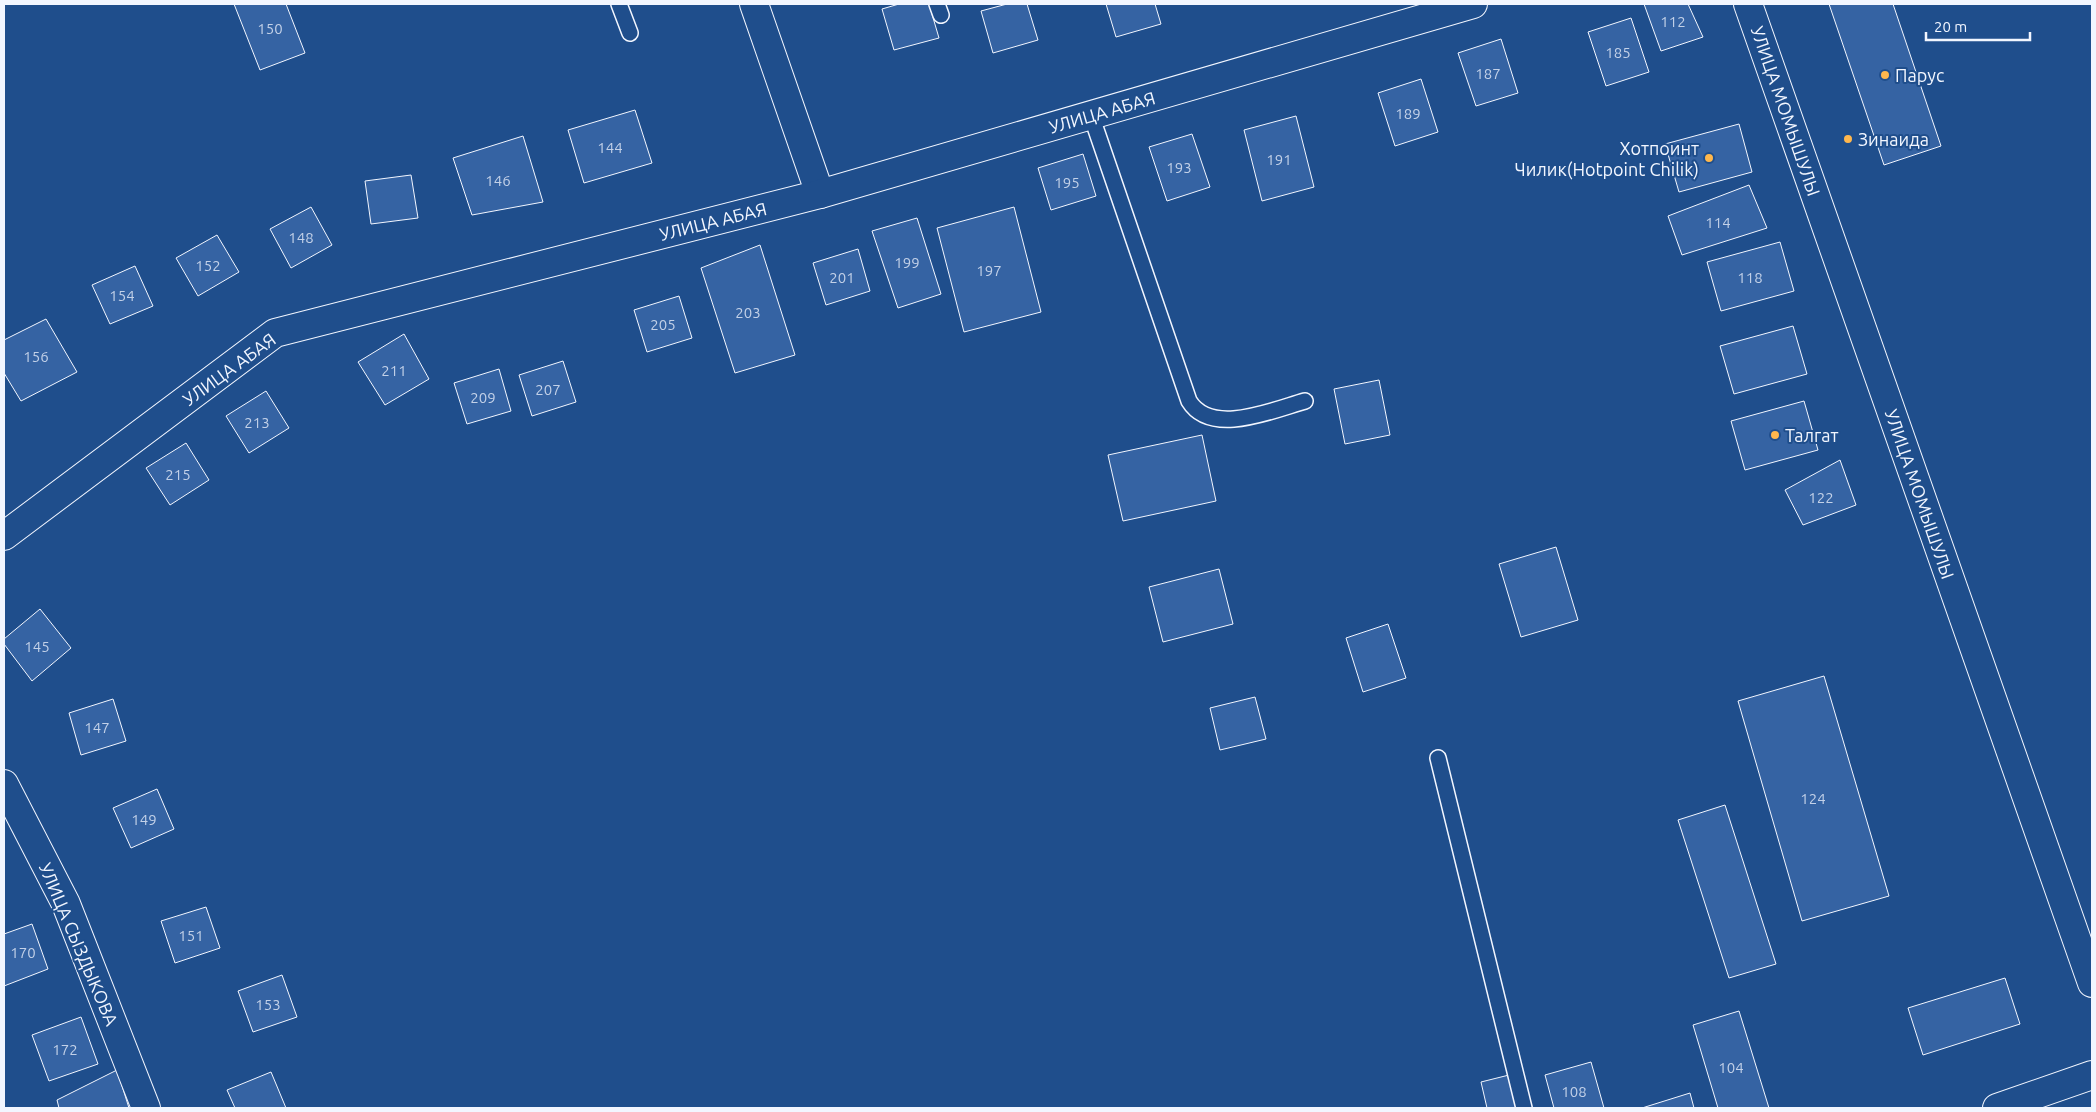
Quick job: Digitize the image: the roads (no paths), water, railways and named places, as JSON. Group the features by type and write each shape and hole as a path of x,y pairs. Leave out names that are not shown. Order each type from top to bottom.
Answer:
{"street":[{"path":"754,4 820,194"},
{"name":"УЛИЦА АБАЯ","path":"4,536 276,333 820,194 1473,4"},
{"name":"УЛИЦА МОМЫШУЛЫ","path":"1748,4 2092,983"},
{"name":"УЛИЦА СЫЗДЫКОВА","path":"4,784 66,904 146,1108"},
{"path":"1997,1108 2092,1075"}],"lane":[{"path":"619,4 630,34"},
{"path":"1091,115 1189,400 1195,410 1215,418 1239,418 1305,401"},
{"path":"1438,758 1524,1108"}],"place":[{"name":"Парус","path":"1885,75"},
{"name":"Зинаида","path":"1848,139"},
{"name":"Хотпоинт Чилик(Hotpoint Chilik)","path":"1709,158"},
{"name":"Талгат","path":"1775,435"}]}
